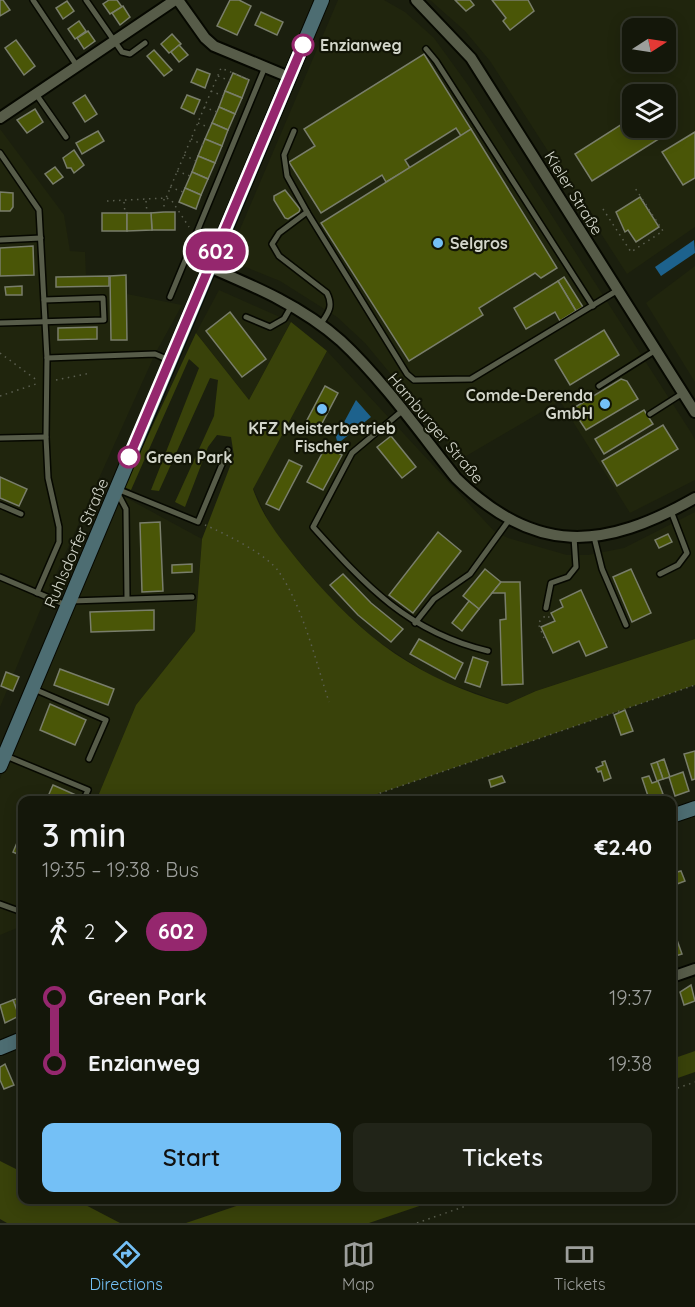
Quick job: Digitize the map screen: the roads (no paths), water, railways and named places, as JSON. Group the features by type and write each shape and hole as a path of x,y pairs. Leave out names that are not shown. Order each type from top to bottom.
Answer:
{"street":[{"path":"0,118 177,0 205,38 214,45 289,77"},
{"name":"Ruhlsdorfer Straße","path":"2,761 322,0"},
{"name":"Kieler Straße","path":"416,0 471,58 695,412"},
{"name":"Hamburger Straße","path":"210,267 291,305 341,341 456,478 477,499 509,520 544,533 594,537 641,526 695,498"},
{"path":"676,815 695,808"},
{"path":"676,976 695,969"},
{"path":"0,1048 18,1041"}],"lane":[{"path":"33,0 77,66"},
{"path":"86,0 122,52 130,54 145,43"},
{"path":"426,49 436,61 592,306"},
{"path":"170,297 265,67"},
{"path":"36,94 66,137"},
{"path":"294,130 284,155 287,176 406,374 414,380 471,380 618,290"},
{"path":"0,153 39,210 47,358 48,478 59,528 59,542 37,593"},
{"path":"307,212 279,233 272,244 279,256 327,293 332,302 331,308 320,325"},
{"path":"0,240 40,238"},
{"path":"0,323 104,320 103,298 44,300"},
{"path":"246,317 270,327 284,319 291,305"},
{"path":"599,386 656,350"},
{"path":"47,358 155,354 169,360"},
{"path":"650,414 683,393"},
{"path":"402,411 352,453 313,527 365,585 415,623 454,643 488,651"},
{"path":"0,438 46,437"},
{"path":"116,489 198,522 228,450"},
{"path":"116,489 126,509 127,598"},
{"path":"0,505 21,514"},
{"path":"660,574 678,565 687,553 671,511"},
{"path":"415,623 434,598 470,574 509,520"},
{"path":"546,608 551,583 568,577 576,567 574,537"},
{"path":"594,537 602,569 626,625"},
{"path":"0,577 68,603 127,598 192,597"},
{"path":"33,688 106,720 89,759"},
{"path":"2,761 88,790 85,796"},
{"path":"0,904 18,911"}],"water":[{"path":"694,240 695,253 661,276 655,267"},
{"path":"356,400 371,417 341,441 337,441 336,437"}],"place":[{"name":"Enzianweg","path":"303,45"},
{"name":"Selgros","path":"438,243"},
{"name":"Comde-Derenda GmbH","path":"605,404"},
{"name":"KFZ Meisterbetrieb Fischer","path":"322,409"},
{"name":"Green Park","path":"129,457"}]}
